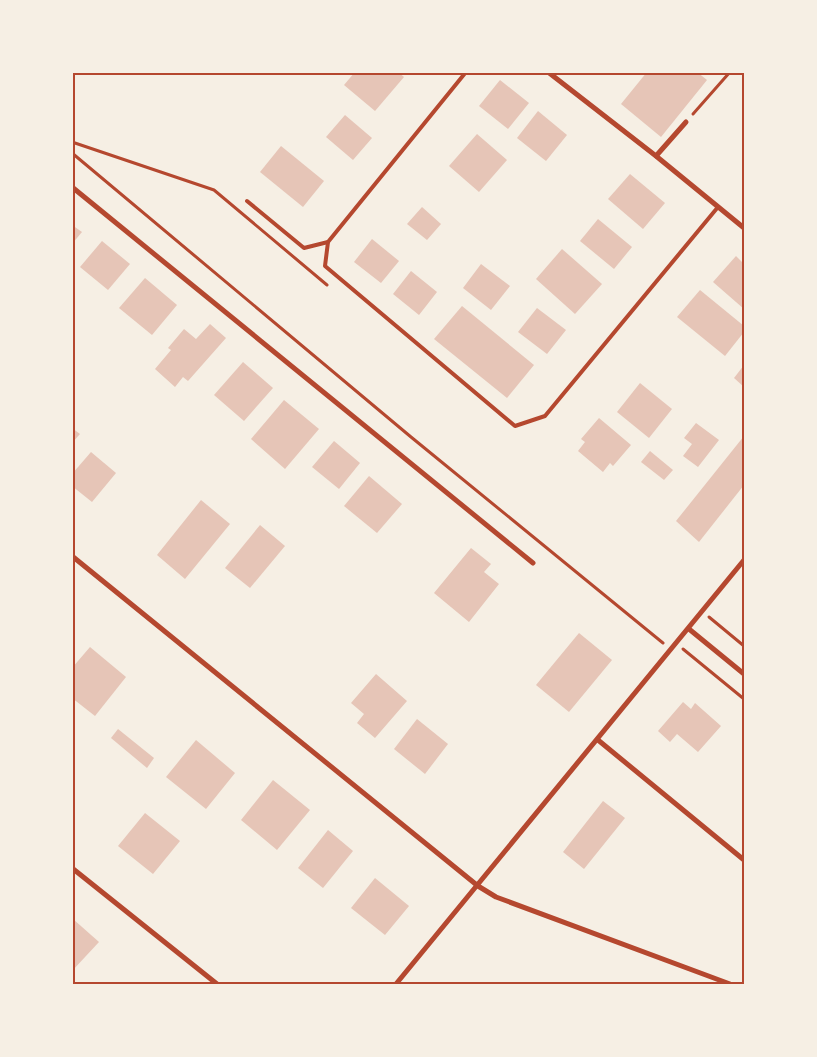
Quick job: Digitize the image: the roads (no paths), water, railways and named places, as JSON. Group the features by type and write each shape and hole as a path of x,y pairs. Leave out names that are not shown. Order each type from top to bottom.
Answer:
{"street":[{"path":"548,72 656,156 744,228"},
{"path":"656,156 686,122"},
{"path":"72,186 533,563"},
{"path":"72,556 478,886 496,897 730,984"},
{"path":"396,984 744,560"},
{"path":"689,628 744,674"},
{"path":"598,740 744,860"},
{"path":"72,868 217,984"}],"lane":[{"path":"466,72 328,242 325,266 514,426 545,416 718,206"},
{"path":"247,201 304,248 328,242"}]}
